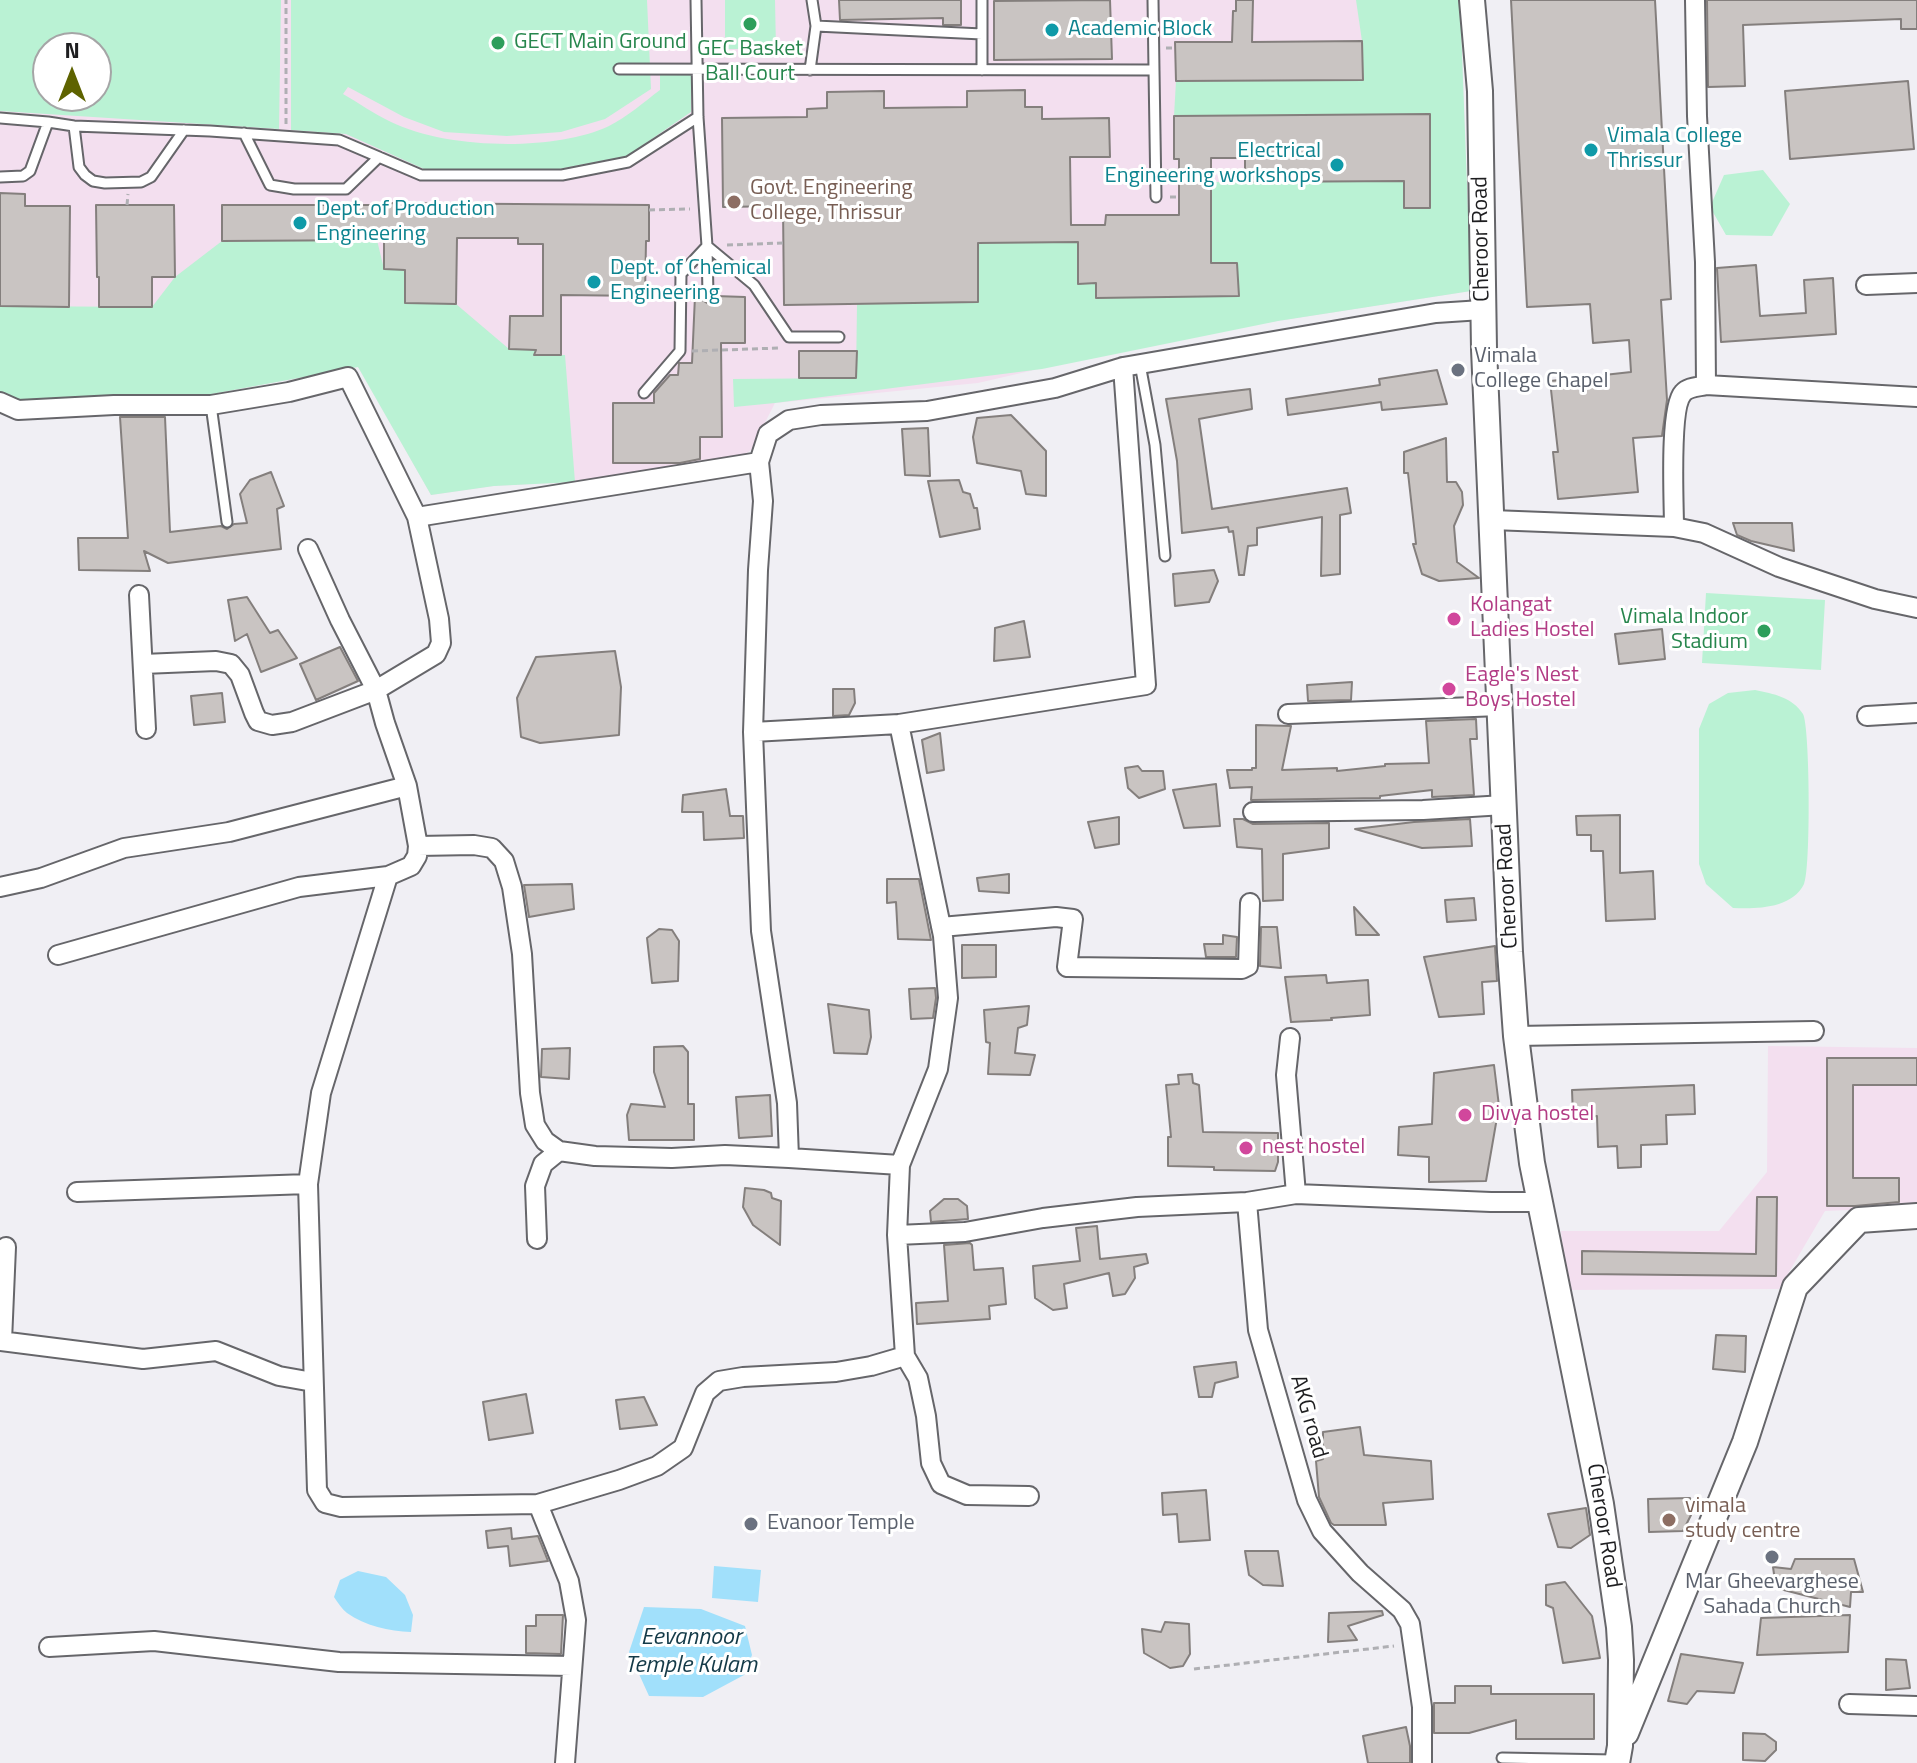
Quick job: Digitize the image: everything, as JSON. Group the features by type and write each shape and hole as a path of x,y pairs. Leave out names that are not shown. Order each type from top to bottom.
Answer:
{"main road":[{"name":"Cheroor Road","path":"1472,0 1480,91 1482,310 1516,1036 1532,1163 1601,1504 1619,1627 1618,1756"},
{"path":"1618,1756 1745,1442 1795,1287 1859,1220 1917,1216"}],"street":[{"path":"1695,0 1697,116 1705,262 1706,385"},
{"path":"1866,285 1917,283"},
{"path":"789,1158 787,1103 761,931 753,732 763,501 759,462 768,434 789,420 821,415 927,411 1055,388 1132,366 1436,313 1482,310"},
{"path":"753,732 899,724 1146,685 1132,366"},
{"path":"0,402 18,410 114,405 211,405 289,392 348,377 417,517 439,619 441,643 436,654 376,690 292,722 272,725 258,721 240,675 231,664 216,661 143,664"},
{"path":"1674,527 1674,439 1679,397 1685,390 1706,385 1917,397"},
{"path":"417,517 759,462"},
{"path":"1492,520 1674,527 1704,533 1793,572 1875,599 1917,608"},
{"path":"58,955 299,887 388,876 411,866 418,846 407,786 376,690 308,549"},
{"path":"139,595 146,729"},
{"path":"1288,714 1500,706"},
{"path":"1867,716 1917,713"},
{"path":"899,724 941,927 948,998 938,1069 900,1165 897,1235 905,1356 918,1378 931,1463 941,1484 967,1495 1029,1496"},
{"path":"0,887 41,878 124,848 229,832 407,786"},
{"path":"1253,812 1423,810 1504,805"},
{"path":"418,846 474,845 492,848 504,861 512,887 522,954 530,1093 535,1125 545,1141 559,1151 595,1156 657,1158 725,1155 900,1165"},
{"path":"388,876 321,1093 308,1184 317,1490 325,1503 341,1507 538,1504 657,1466 683,1448 705,1393 719,1381 836,1372 905,1356"},
{"path":"941,927 1056,917 1073,919 1067,967 1242,969 1248,966 1250,903"},
{"path":"1516,1036 1814,1031"},
{"path":"1290,1038 1286,1075 1296,1194"},
{"path":"537,1239 535,1186 543,1164 559,1151"},
{"path":"77,1192 308,1184"},
{"path":"897,1235 965,1232 1043,1218 1137,1207 1247,1202 1296,1194 1540,1202"},
{"name":"AKG road","path":"1247,1202 1258,1330 1307,1500 1322,1531 1360,1573 1402,1610 1410,1624 1413,1643"},
{"path":"6,1247 1,1341 143,1359 216,1351 279,1376 313,1382"},
{"path":"538,1504 569,1581 576,1620 565,1763"},
{"path":"49,1647 154,1641 339,1662 572,1666"},
{"path":"1413,1643 1422,1707 1422,1763"},
{"path":"1849,1704 1917,1706"}],"lane":[{"path":"696,0 698,117 708,296"},
{"path":"810,70 816,26 812,0"},
{"path":"982,0 982,70"},
{"path":"1153,0 1150,48 1154,70 1156,197"},
{"path":"816,26 982,34"},
{"path":"619,69 1154,70"},
{"path":"0,118 74,126 339,140 421,175 531,179 628,162 698,117"},
{"path":"0,177 23,176 30,171 48,122"},
{"path":"74,126 79,167 93,181 105,183 141,182 151,177 184,130"},
{"path":"244,133 270,185 294,189 346,189 379,157"},
{"path":"707,246 754,285 789,337 839,337"},
{"path":"644,393 680,351 681,274 707,246"},
{"path":"1132,366 1155,445 1165,556"},
{"path":"211,405 227,522"},
{"path":"1502,1758 1618,1756"}],"path":[{"path":"286,0 286,136"},
{"path":"1156,171 1245,171"},
{"path":"649,210 705,209"},
{"path":"707,246 783,243"},
{"path":"680,351 788,348 789,337"},
{"path":"1194,1669 1413,1643"}],"shaded area":[{"name":"Govt. Engineering College, Thrissur","path":"0,0 1460,0 1471,291 1181,336 978,383 775,403 751,450 732,464 637,479 494,486 431,495 358,367 201,396 0,395"},
{"path":"1768,1046 1917,1048 1917,1207 1825,1211 1779,1289 1567,1290 1561,1231 1719,1231 1767,1172"}],"green space":[{"path":"0,0 281,0 279,129 0,111"},
{"name":"GECT Main Ground","path":"291,0 647,0 651,89 605,119 561,132 507,136 444,132 404,117 348,87 343,94 385,119 414,131 441,138 500,144 559,140 609,126 660,90 660,74 691,75 691,112 627,156 559,169 424,169 346,134 291,130"},
{"name":"GEC Basket Ball Court","path":"725,0 775,0 776,49 725,49"},
{"path":"1356,0 1460,0 1471,291 1278,321 1042,369 734,407 733,379 856,378 857,304 978,302 978,243 1078,242 1096,283 1096,297 1212,263 1211,182 1404,181 1404,208 1430,208 1429,114 1174,116 1176,81 1363,80 1362,41"},
{"path":"1763,170 1790,204 1772,236 1726,235 1710,207 1724,175"},
{"path":"377,240 384,269 405,270 405,303 456,304 509,349 536,350 535,355 565,355 575,482 494,486 431,495 358,367 201,396 21,404 0,395 0,306 152,307 175,277 222,241"},
{"name":"Vimala Indoor Stadium","path":"1706,593 1825,600 1821,670 1702,663"},
{"path":"1755,690 1788,700 1803,714 1808,769 1806,873 1804,884 1798,892 1782,903 1733,908 1706,884 1699,864 1699,729 1709,704 1728,693"}],"water":[{"path":"714,1566 761,1570 758,1602 712,1598"},
{"path":"358,1571 386,1577 405,1595 413,1615 411,1632 369,1624 354,1618 342,1608 334,1597 340,1580"},
{"name":"Eevannoor Temple Kulam","path":"644,1607 701,1609 745,1626 752,1655 744,1675 703,1697 649,1696 629,1652"}],"building":[{"path":"839,0 961,0 961,25 943,25 943,18 840,20"},
{"name":"Academic Block","path":"1110,0 1112,59 994,60 994,1"},
{"path":"1236,0 1253,0 1252,42 1362,41 1363,80 1176,81 1175,42 1232,42"},
{"name":"Vimala College Thrissur","path":"1511,0 1655,0 1671,299 1661,300 1667,400 1662,436 1633,438 1638,492 1558,499 1553,452 1558,452 1550,381 1631,372 1629,340 1593,343 1590,304 1527,307"},
{"path":"1707,0 1917,0 1917,29 1901,29 1901,19 1743,25 1745,86 1708,87"},
{"path":"1908,81 1914,149 1790,159 1785,91"},
{"path":"1025,90 1025,107 1042,107 1042,119 1109,118 1110,157 1070,157 1071,225 1105,225 1106,215 1179,215 1179,159 1174,159 1174,116 1430,114 1430,208 1404,208 1404,181 1245,182 1245,158 1211,158 1211,263 1237,263 1239,296 1096,298 1096,283 1078,284 1078,242 978,243 978,302 784,305 783,206 723,207 722,118 807,117 807,109 827,108 827,92 884,91 884,108 967,107 967,91"},
{"path":"0,193 25,194 25,206 70,206 69,307 0,306"},
{"path":"96,205 174,205 175,277 152,277 152,307 99,307"},
{"name":"Dept. of Chemical Engineering","path":"222,205 649,205 645,296 561,295 561,355 534,355 536,350 509,349 510,316 543,316 543,244 518,244 518,238 457,238 456,304 405,303 405,270 384,269 384,240 222,241"},
{"path":"1756,265 1760,316 1806,313 1804,280 1833,278 1836,334 1721,342 1717,268"},
{"path":"695,296 700,296 707,303 712,302 715,296 745,297 745,343 721,343 722,437 700,437 700,459 680,463 613,463 613,403 654,403 654,393 670,375 678,375 679,363 692,363"},
{"path":"799,351 857,351 856,378 799,378"},
{"path":"1437,370 1447,404 1382,410 1381,402 1288,415 1286,399 1380,385 1379,379"},
{"path":"1250,389 1252,409 1199,419 1212,509 1347,488 1351,513 1340,515 1340,574 1321,576 1322,517 1257,528 1257,545 1248,546 1244,575 1239,575 1233,531 1229,532 1228,527 1182,533 1177,461 1166,399"},
{"path":"1011,415 1046,451 1046,496 1026,494 1021,471 977,463 973,437 977,418"},
{"path":"120,417 165,417 170,532 221,526 227,529 234,524 247,523 240,494 250,480 271,472 284,506 277,509 281,549 168,563 144,551 150,571 79,570 78,538 128,538"},
{"path":"928,428 930,476 905,475 902,429"},
{"path":"1446,438 1447,482 1456,482 1462,492 1463,505 1454,526 1457,562 1479,578 1439,581 1422,574 1413,544 1416,544 1408,473 1404,473 1404,452"},
{"path":"959,480 963,492 970,494 974,508 977,508 980,529 940,537 928,481"},
{"path":"1733,523 1792,523 1794,551 1737,535"},
{"path":"1214,570 1218,581 1209,602 1175,606 1173,574"},
{"path":"247,597 270,633 278,630 297,658 261,672 247,634 235,641 228,600"},
{"path":"1024,621 1030,657 994,661 995,628"},
{"path":"1662,629 1665,659 1619,664 1615,634"},
{"path":"340,647 358,681 316,700 300,664"},
{"path":"615,651 621,687 619,735 540,743 521,737 517,698 536,657"},
{"path":"1352,682 1351,700 1308,701 1307,685"},
{"path":"833,689 854,689 855,703 849,715 833,716"},
{"path":"222,693 225,722 194,725 191,696"},
{"path":"1476,719 1477,739 1470,739 1474,795 1432,797 1432,790 1380,798 1251,800 1252,787 1230,788 1227,770 1256,768 1256,725 1291,726 1282,770 1337,768 1337,771 1385,764 1429,763 1426,721"},
{"path":"940,733 944,770 927,773 922,740"},
{"path":"1138,766 1142,771 1163,771 1165,789 1139,798 1128,788 1125,768"},
{"path":"1216,784 1220,826 1184,828 1173,790"},
{"path":"726,789 730,816 743,816 744,838 704,840 703,812 682,812 683,795"},
{"path":"1620,815 1620,873 1653,871 1655,919 1606,921 1603,851 1591,851 1591,835 1577,835 1576,816"},
{"path":"1119,817 1119,844 1095,848 1088,822"},
{"path":"1234,819 1253,824 1329,823 1329,848 1283,854 1283,900 1263,901 1262,849 1237,847"},
{"path":"1470,819 1472,846 1422,848 1355,829 1414,822"},
{"path":"1009,874 1009,893 979,891 977,878"},
{"path":"887,879 919,879 931,940 898,939 896,902 887,903"},
{"path":"572,884 574,909 529,917 524,885"},
{"path":"1474,898 1476,920 1447,922 1445,900"},
{"path":"1354,907 1379,935 1356,935"},
{"path":"1261,927 1277,927 1281,968 1260,966"},
{"path":"659,929 672,930 679,941 678,981 652,983 647,938"},
{"path":"1223,935 1237,937 1236,957 1206,957 1204,944 1223,944"},
{"path":"962,945 996,945 996,977 962,978"},
{"path":"1495,946 1497,981 1482,982 1484,1014 1439,1017 1424,957"},
{"path":"1326,975 1327,983 1368,980 1370,1015 1291,1022 1285,977"},
{"path":"935,988 933,1018 911,1019 909,989"},
{"path":"828,1004 869,1010 871,1037 867,1054 834,1053"},
{"path":"1029,1006 1027,1025 1018,1028 1015,1053 1035,1055 1030,1075 988,1074 990,1043 986,1042 984,1010"},
{"path":"683,1046 688,1052 688,1104 694,1104 694,1140 629,1140 627,1115 631,1104 665,1107 654,1072 654,1047"},
{"path":"570,1048 569,1079 541,1077 542,1049"},
{"path":"1827,1058 1917,1058 1917,1085 1853,1085 1853,1178 1899,1178 1899,1202 1827,1206"},
{"name":"Divya hostel","path":"1494,1065 1499,1106 1486,1181 1429,1182 1429,1157 1398,1155 1399,1127 1432,1124 1434,1073"},
{"path":"1192,1074 1193,1083 1199,1085 1203,1132 1278,1133 1275,1171 1168,1166 1168,1137 1171,1137 1166,1085 1179,1084 1178,1075"},
{"path":"1694,1085 1695,1114 1666,1115 1667,1144 1641,1145 1641,1167 1618,1168 1617,1146 1598,1147 1597,1116 1573,1117 1572,1090"},
{"path":"770,1095 772,1136 739,1138 736,1097"},
{"path":"745,1188 764,1190 781,1201 780,1245 753,1225 743,1207"},
{"path":"1757,1197 1777,1197 1776,1276 1582,1274 1582,1251 1756,1254"},
{"path":"944,1199 958,1199 967,1206 968,1219 931,1222 930,1211"},
{"path":"1097,1226 1100,1259 1146,1254 1148,1263 1134,1267 1135,1278 1125,1294 1113,1296 1109,1273 1064,1284 1067,1308 1053,1310 1035,1298 1033,1266 1080,1261 1076,1228"},
{"path":"970,1243 974,1270 1003,1268 1006,1304 989,1306 990,1319 917,1324 916,1303 948,1301 944,1245"},
{"path":"1716,1335 1746,1336 1745,1372 1713,1369"},
{"path":"1236,1362 1238,1377 1215,1383 1212,1397 1199,1397 1194,1367"},
{"path":"526,1394 533,1433 489,1440 483,1402"},
{"path":"644,1397 657,1425 620,1429 616,1400"},
{"path":"1360,1427 1364,1455 1431,1461 1433,1499 1383,1503 1386,1525 1331,1523 1319,1497 1316,1461 1323,1459 1323,1432"},
{"path":"1206,1490 1210,1540 1179,1542 1177,1514 1163,1515 1162,1493"},
{"name":"vimala study centre","path":"1690,1498 1694,1509 1683,1531 1649,1532 1648,1499"},
{"path":"1586,1508 1590,1535 1571,1548 1558,1547 1548,1514"},
{"path":"511,1528 512,1539 538,1536 548,1561 510,1566 508,1546 488,1548 486,1531"},
{"path":"1245,1551 1278,1551 1283,1586 1263,1585 1249,1575"},
{"path":"1795,1559 1854,1559 1863,1592 1851,1592 1850,1607 1776,1588 1773,1567 1791,1569"},
{"path":"1565,1582 1592,1616 1600,1658 1563,1663 1553,1608 1546,1605 1546,1585"},
{"path":"1382,1611 1383,1615 1348,1626 1357,1640 1328,1642 1329,1613"},
{"path":"536,1615 563,1615 561,1654 526,1653 526,1626 536,1626"},
{"path":"1850,1615 1848,1652 1757,1655 1761,1618"},
{"path":"1165,1622 1189,1624 1190,1654 1183,1666 1170,1668 1144,1653 1142,1629 1161,1632"},
{"path":"1681,1654 1743,1663 1734,1693 1697,1691 1687,1704 1668,1701"},
{"path":"1886,1659 1906,1660 1910,1688 1886,1690"},
{"path":"1455,1686 1491,1686 1491,1694 1594,1694 1594,1739 1516,1739 1516,1720 1469,1733 1434,1733 1434,1703 1455,1703"},
{"path":"1406,1727 1410,1763 1368,1763 1363,1736"},
{"path":"1743,1733 1765,1734 1776,1742 1776,1750 1765,1761 1743,1760"}],"place":[{"name":"GEC Basket Ball Court","path":"750,24"},
{"name":"Academic Block","path":"1052,30"},
{"name":"GECT Main Ground","path":"498,43"},
{"name":"Vimala College Thrissur","path":"1591,150"},
{"name":"Electrical Engineering workshops","path":"1337,165"},
{"name":"Govt. Engineering College, Thrissur","path":"734,202"},
{"name":"Dept. of Production Engineering","path":"300,223"},
{"name":"Dept. of Chemical Engineering","path":"594,282"},
{"name":"Vimala College Chapel","path":"1458,370"},
{"name":"Kolangat Ladies Hostel","path":"1454,619"},
{"name":"Vimala Indoor Stadium","path":"1764,631"},
{"name":"Eagle's Nest Boys Hostel","path":"1449,689"},
{"name":"Divya hostel","path":"1465,1115"},
{"name":"nest hostel","path":"1246,1148"},
{"name":"vimala study centre","path":"1669,1520"},
{"name":"Evanoor Temple","path":"751,1524"},
{"name":"Mar Gheevarghese Sahada Church","path":"1772,1557"}]}
